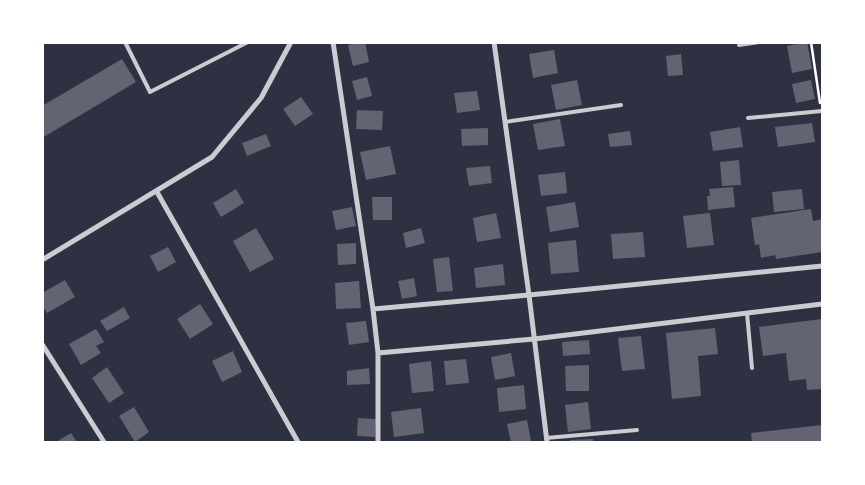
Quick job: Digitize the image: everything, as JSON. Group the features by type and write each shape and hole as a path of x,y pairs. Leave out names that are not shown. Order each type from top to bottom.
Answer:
{"street":[{"path":"42,260 212,157 261,98 291,42"},
{"path":"333,42 378,353 378,442"},
{"path":"494,42 529,296 546,440"},
{"path":"156,192 298,442"},
{"path":"373,309 529,296 822,266"},
{"path":"378,353 534,339 822,304"},
{"path":"42,344 104,442"}],"lane":[{"path":"125,42 150,92 248,42"},
{"path":"738,45 759,42"},
{"path":"505,122 620,105"},
{"path":"748,118 822,111"},
{"path":"747,313 752,368"},
{"path":"546,440 637,430"}],"path":[{"path":"811,42 822,111"}],"building":[{"path":"365,42 369,62 353,66 348,45"},
{"path":"807,42 812,69 792,73 787,46"},
{"path":"554,50 558,73 533,78 529,54"},
{"path":"681,54 683,75 668,76 666,56"},
{"path":"122,59 136,82 42,138 42,106"},
{"path":"367,77 372,96 357,100 352,81"},
{"path":"577,80 582,105 556,110 551,85"},
{"path":"811,80 815,99 796,103 792,84"},
{"path":"477,91 480,110 457,113 454,93"},
{"path":"301,97 313,114 295,126 283,109"},
{"path":"357,110 383,111 382,130 356,129"},
{"path":"560,119 565,146 538,150 533,124"},
{"path":"812,123 815,142 778,147 775,127"},
{"path":"740,127 743,147 713,151 710,132"},
{"path":"488,128 488,145 462,146 461,129"},
{"path":"630,131 632,145 610,147 608,134"},
{"path":"266,134 271,146 247,156 242,143"},
{"path":"390,146 396,174 366,180 360,152"},
{"path":"739,160 741,185 722,186 720,162"},
{"path":"490,166 492,183 469,186 466,168"},
{"path":"565,172 567,193 541,196 538,175"},
{"path":"733,187 735,207 708,210 707,196 710,196 709,189"},
{"path":"236,189 244,203 221,217 213,203"},
{"path":"802,189 804,209 774,212 772,192"},
{"path":"372,197 392,197 392,220 373,220"},
{"path":"575,202 579,227 550,232 546,207"},
{"path":"352,207 356,226 336,230 332,211"},
{"path":"811,209 813,221 822,219 822,252 776,259 775,255 761,258 759,244 755,245 751,218"},
{"path":"496,213 501,238 477,242 473,218"},
{"path":"710,213 714,245 687,248 683,216"},
{"path":"256,228 274,259 250,272 233,241"},
{"path":"421,228 425,243 406,248 403,233"},
{"path":"643,232 645,257 613,259 611,234"},
{"path":"576,240 579,272 551,274 548,243"},
{"path":"356,243 356,264 338,265 337,244"},
{"path":"168,247 176,262 158,272 150,256"},
{"path":"449,257 453,291 437,292 433,259"},
{"path":"503,264 505,285 476,288 474,268"},
{"path":"414,278 417,296 402,299 398,281"},
{"path":"65,280 75,297 47,313 42,305 42,293"},
{"path":"359,281 361,308 336,309 335,283"},
{"path":"200,304 213,324 190,339 177,319"},
{"path":"124,307 130,318 107,331 100,321"},
{"path":"822,319 822,389 807,390 806,379 789,381 786,353 763,356 759,327"},
{"path":"366,321 369,342 349,345 346,323"},
{"path":"715,328 718,354 698,356 701,396 672,399 666,333"},
{"path":"96,329 104,342 96,346 101,353 81,365 69,344"},
{"path":"641,336 645,369 622,371 618,338"},
{"path":"589,340 590,354 563,356 562,342"},
{"path":"233,351 242,372 222,382 212,361"},
{"path":"511,353 515,376 495,380 491,357"},
{"path":"466,359 469,383 446,385 444,361"},
{"path":"431,361 434,391 412,393 409,364"},
{"path":"589,365 589,391 566,391 565,366"},
{"path":"107,367 124,393 109,403 92,378"},
{"path":"369,368 370,384 347,385 347,371"},
{"path":"524,385 526,409 499,412 497,388"},
{"path":"588,402 591,429 568,432 565,405"},
{"path":"134,407 149,432 135,442 119,416"},
{"path":"421,408 424,433 394,437 391,412"},
{"path":"358,418 376,419 375,437 357,436"},
{"path":"527,420 531,441 511,442 507,424"},
{"path":"822,425 822,442 752,442 751,433"},
{"path":"71,433 77,442 56,442"},
{"path":"593,439 593,442 570,442 570,440"}]}
